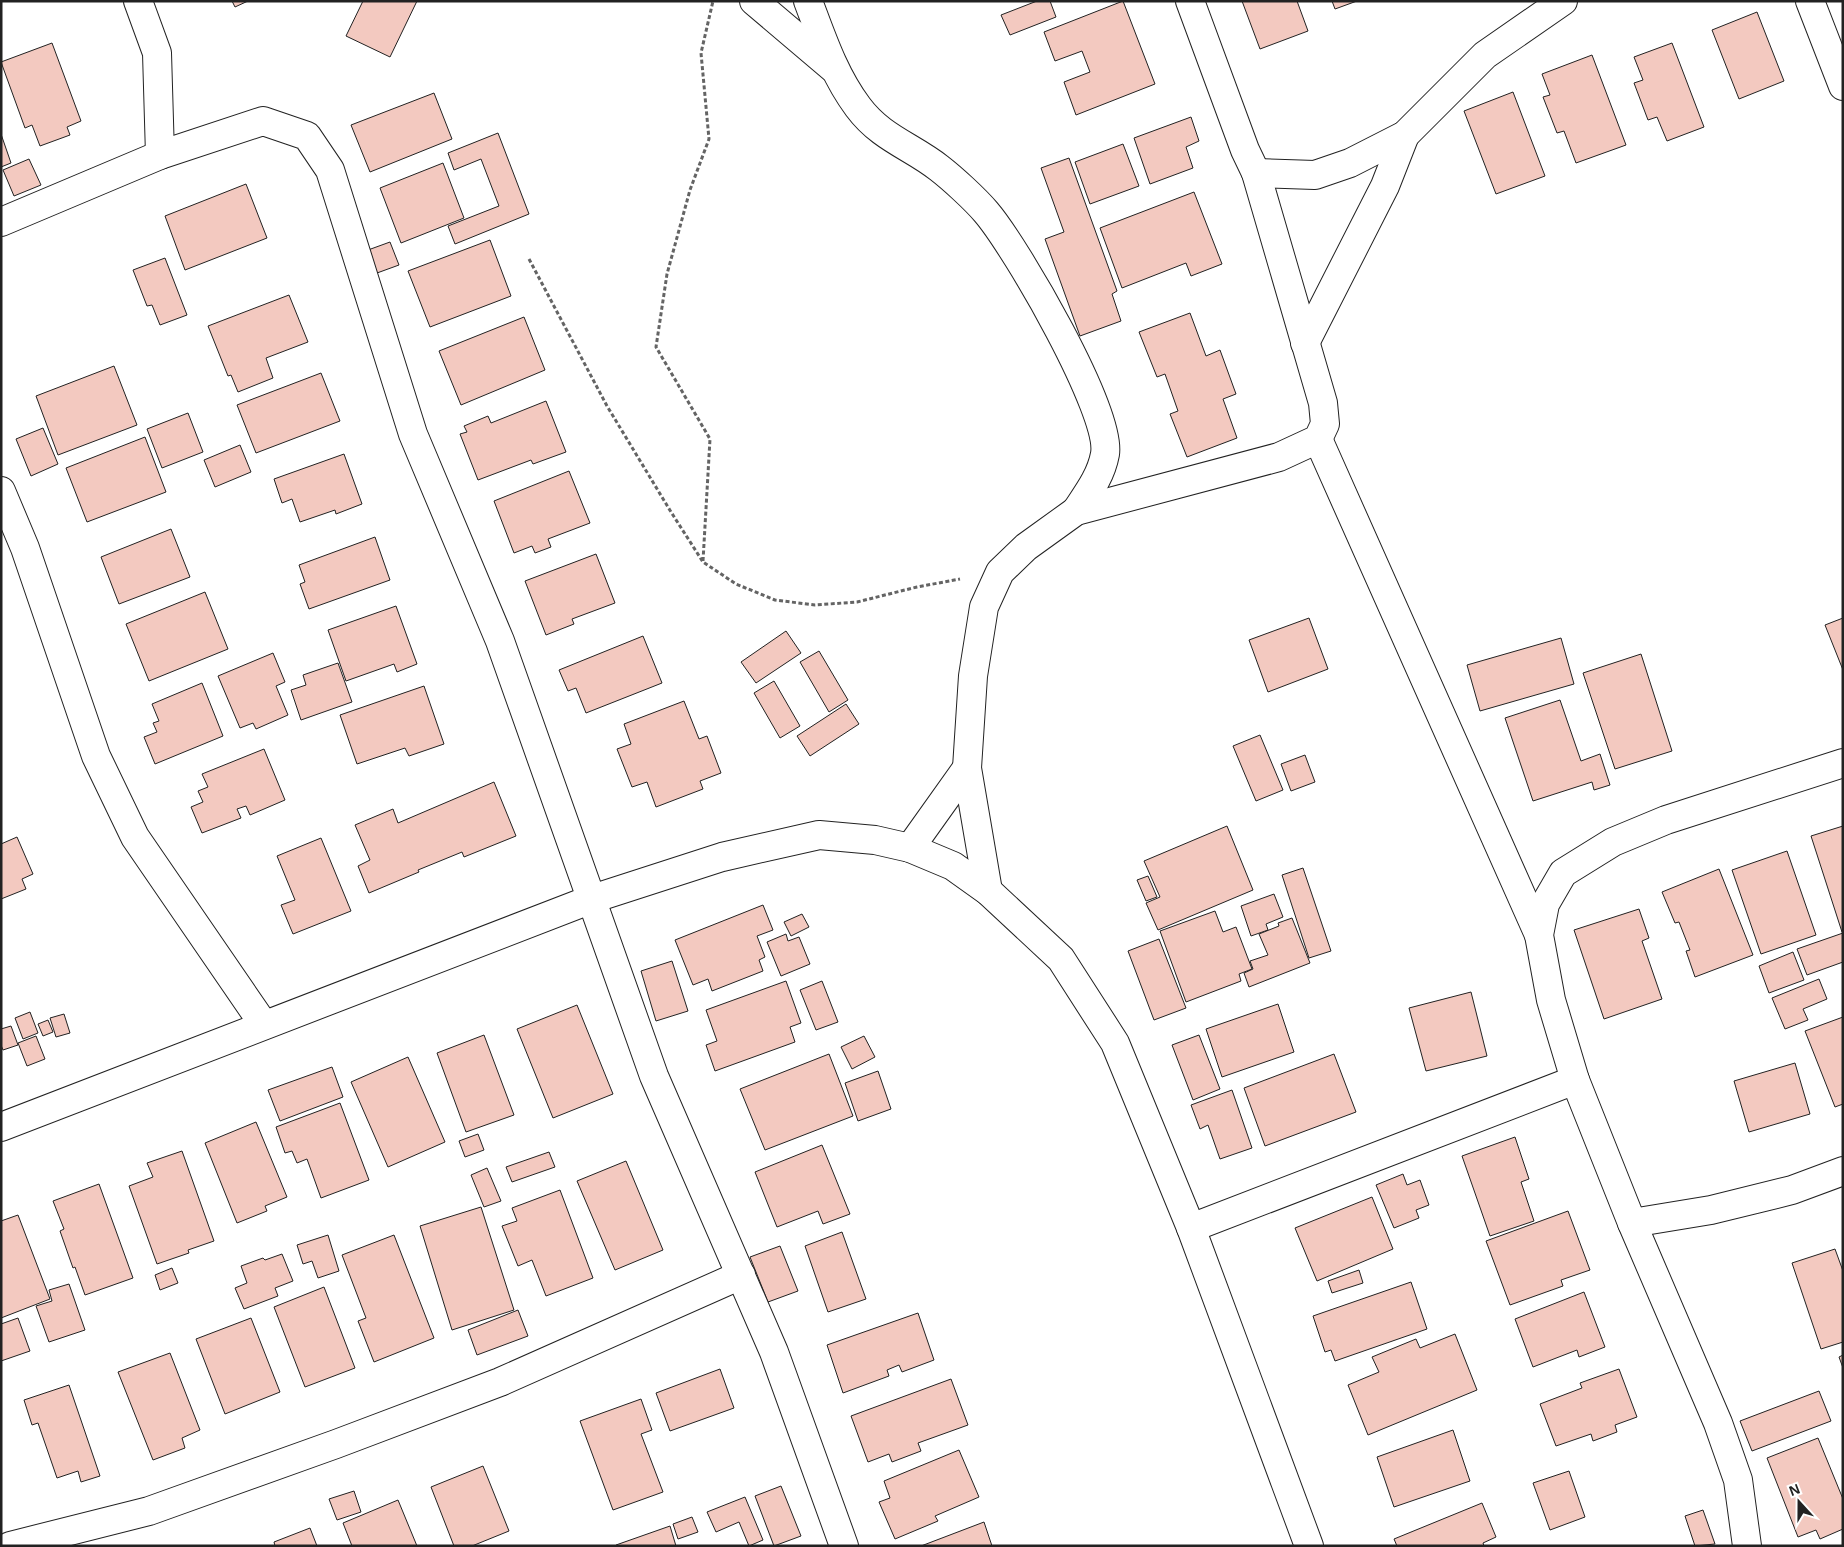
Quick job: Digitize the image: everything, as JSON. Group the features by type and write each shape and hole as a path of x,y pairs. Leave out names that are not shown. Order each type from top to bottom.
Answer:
{"street":[{"path":"138,1 157,53 160,155"},
{"path":"754,1 835,69"},
{"path":"808,1 835,69 858,107 879,130 939,168 986,212 1036,287 1087,387 1101,425 1105,453 1096,481 1076,511"},
{"path":"988,891 967,768 973,676 984,607 1000,572 1026,546 1076,511 1279,457 1318,439 1325,424 1323,403 1256,173 1245,150 1190,1"},
{"path":"1256,173 1315,175 1350,163 1405,135 1485,55 1563,1"},
{"path":"1810,1 1843,86"},
{"path":"1,222 160,155 263,121 308,136 330,170 413,434 500,640 654,1076 774,1352 844,1546"},
{"path":"1305,343 1385,186 1405,135"},
{"path":"1318,439 1539,935 1551,1000 1574,1080 1632,1223 1718,1423 1738,1480 1747,1546"},
{"path":"1,491 25,548 96,756 135,837 264,1025"},
{"path":"1539,935 1545,904 1563,873 1614,842 1666,820 1843,763"},
{"path":"910,848 967,768"},
{"path":"1,1127 592,899 722,858 819,835 875,840 910,848 953,866 988,891 1061,959 1115,1043 1191,1228 1309,1546"},
{"path":"1191,1228 1574,1080"},
{"path":"1632,1223 1728,1206 1792,1190 1843,1171"},
{"path":"10,1546 149,1511 346,1441 500,1382 741,1275"}],"path":[{"path":"703,562 710,439 656,347 668,274 690,190 709,139 701,53 713,1"},
{"path":"529,259 607,406 671,512 703,562 736,584 775,600 815,605 857,602 917,587 1000,572"}],"building":[{"path":"232,1 248,1 235,7"},
{"path":"363,1 417,1 390,57 346,36"},
{"path":"1037,1 1050,1 1056,17 1010,35 1001,15"},
{"path":"1123,1 1155,84 1076,115 1064,82 1090,72 1082,51 1055,61 1044,32"},
{"path":"1242,1 1297,1 1308,31 1260,49"},
{"path":"1332,1 1357,1 1335,9"},
{"path":"1757,12 1784,81 1739,99 1712,30"},
{"path":"52,43 81,121 67,127 70,135 40,146 32,125 25,128 1,62"},
{"path":"1672,43 1704,127 1667,141 1657,117 1648,120 1634,83 1643,80 1634,57"},
{"path":"1592,55 1626,145 1576,163 1564,131 1557,133 1543,97 1550,95 1542,74"},
{"path":"1513,92 1545,176 1496,194 1464,111"},
{"path":"434,93 452,139 370,172 351,125"},
{"path":"1191,117 1199,141 1186,147 1193,168 1150,184 1134,138"},
{"path":"498,133 529,214 455,244 448,226 499,206 481,159 454,170 448,153"},
{"path":"1,134 11,163 1,167"},
{"path":"1123,144 1139,186 1090,204 1075,162"},
{"path":"1069,158 1117,291 1112,294 1121,321 1080,336 1045,239 1064,232 1041,168"},
{"path":"29,159 41,185 14,196 3,170"},
{"path":"443,163 464,218 401,243 380,188"},
{"path":"246,184 267,238 185,270 165,216"},
{"path":"1194,192 1222,264 1191,276 1186,263 1122,288 1100,228"},
{"path":"490,240 511,296 430,327 408,271"},
{"path":"390,242 399,265 377,273 368,250"},
{"path":"165,258 187,315 160,325 152,305 147,306 133,270"},
{"path":"289,295 308,342 266,358 273,378 238,392 231,375 228,376 208,326"},
{"path":"1190,313 1206,356 1220,350 1236,394 1223,399 1237,438 1187,457 1170,414 1178,411 1165,374 1157,377 1139,332"},
{"path":"524,317 545,370 461,405 439,351"},
{"path":"114,366 137,425 58,455 36,396"},
{"path":"321,373 340,421 256,453 237,405"},
{"path":"546,401 566,452 533,464 531,460 478,480 460,434 467,432 464,426 488,416 491,423"},
{"path":"188,413 203,452 162,468 147,429"},
{"path":"43,428 58,464 31,476 16,439"},
{"path":"145,437 166,492 87,522 66,468"},
{"path":"240,445 251,472 215,487 204,460"},
{"path":"344,454 362,504 336,514 335,510 300,522 292,499 282,503 274,479"},
{"path":"569,471 590,523 548,539 551,547 535,553 532,546 514,553 494,501"},
{"path":"171,529 190,577 119,604 101,557"},
{"path":"375,537 390,580 309,609 300,584 305,582 299,565"},
{"path":"596,554 615,603 572,619 574,624 546,635 525,581"},
{"path":"205,592 228,649 149,681 126,624"},
{"path":"396,606 417,664 397,672 394,664 346,681 328,630"},
{"path":"1309,618 1328,669 1268,692 1249,640"},
{"path":"1843,618 1843,670 1825,625"},
{"path":"786,631 801,653 756,683 741,662"},
{"path":"643,636 662,683 586,713 576,688 568,691 559,670"},
{"path":"1561,638 1574,684 1480,711 1467,665"},
{"path":"819,651 848,700 829,712 800,662"},
{"path":"273,653 285,682 276,686 288,715 256,729 253,723 240,728 218,676"},
{"path":"1641,654 1672,751 1615,769 1583,673"},
{"path":"338,663 352,702 301,720 291,690 306,685 303,675"},
{"path":"774,681 800,726 780,738 754,693"},
{"path":"202,683 223,736 155,764 144,737 157,732 153,723 159,721 152,704"},
{"path":"424,686 444,744 409,756 405,748 357,764 340,715"},
{"path":"1560,700 1581,761 1600,754 1610,785 1594,790 1592,782 1533,801 1505,718"},
{"path":"684,701 699,739 707,736 721,773 700,781 703,789 656,807 647,782 632,787 617,749 631,744 624,724"},
{"path":"846,704 859,724 810,756 797,736"},
{"path":"1260,735 1283,790 1256,801 1233,746"},
{"path":"264,749 285,800 250,815 246,806 237,809 241,818 202,833 191,807 203,802 198,791 208,787 202,774"},
{"path":"1305,755 1315,782 1291,791 1281,764"},
{"path":"494,782 516,836 464,857 462,852 369,893 358,866 370,860 355,825 393,809 398,823"},
{"path":"1227,826 1253,890 1158,930 1146,903 1160,897 1144,861"},
{"path":"1843,826 1843,931 1842,932 1811,836"},
{"path":"17,837 33,874 22,879 26,889 1,899 1,844"},
{"path":"321,838 351,911 293,934 281,905 295,900 277,856"},
{"path":"1787,851 1816,935 1761,954 1732,870"},
{"path":"1303,868 1331,951 1309,958 1282,875"},
{"path":"1719,869 1753,955 1695,977 1686,951 1690,950 1679,922 1675,923 1662,892"},
{"path":"1148,876 1157,897 1146,901 1137,880"},
{"path":"1274,894 1283,917 1266,924 1268,930 1251,936 1241,906"},
{"path":"763,905 773,930 757,936 765,957 759,960 763,971 712,991 708,979 693,985 675,940"},
{"path":"1639,909 1649,938 1642,941 1662,999 1604,1019 1574,930"},
{"path":"1215,911 1223,932 1236,927 1252,969 1239,974 1241,981 1186,1002 1160,931"},
{"path":"802,914 809,927 791,936 784,922"},
{"path":"1292,918 1310,963 1249,987 1244,973 1253,969 1250,961 1268,955 1259,934 1279,926 1278,923"},
{"path":"1843,933 1843,962 1807,975 1797,949"},
{"path":"786,934 788,941 799,937 810,964 781,976 767,942"},
{"path":"1159,939 1186,1008 1154,1020 1128,951"},
{"path":"1793,952 1804,980 1769,993 1759,966"},
{"path":"672,961 688,1011 656,1021 641,971"},
{"path":"1819,979 1827,999 1803,1009 1808,1020 1785,1029 1772,998"},
{"path":"786,981 801,1023 790,1027 795,1042 715,1071 706,1045 717,1041 706,1010"},
{"path":"822,981 838,1022 816,1030 800,990"},
{"path":"1471,992 1487,1056 1426,1071 1409,1008"},
{"path":"1278,1004 1294,1052 1222,1077 1206,1029"},
{"path":"577,1005 613,1094 553,1118 517,1029"},
{"path":"30,1012 38,1033 23,1039 15,1018"},
{"path":"64,1014 70,1033 56,1037 50,1018"},
{"path":"1843,1017 1843,1104 1835,1107 1805,1031"},
{"path":"48,1020 53,1032 43,1036 38,1024"},
{"path":"11,1026 18,1045 3,1050 1,1045 1,1029"},
{"path":"484,1035 514,1115 466,1132 437,1053"},
{"path":"1199,1035 1220,1089 1193,1100 1172,1045"},
{"path":"36,1036 45,1059 27,1066 18,1043"},
{"path":"864,1036 875,1057 852,1069 841,1047"},
{"path":"829,1054 853,1116 765,1150 740,1089"},
{"path":"1334,1054 1356,1112 1265,1146 1244,1088"},
{"path":"408,1057 445,1142 388,1167 351,1082"},
{"path":"1795,1063 1810,1114 1749,1132 1734,1081"},
{"path":"332,1067 343,1097 280,1121 268,1090"},
{"path":"878,1071 891,1109 858,1121 845,1083"},
{"path":"1232,1090 1252,1148 1220,1159 1208,1125 1200,1129 1191,1105"},
{"path":"340,1103 369,1180 321,1198 307,1159 297,1163 292,1151 285,1153 276,1127"},
{"path":"256,1122 287,1197 265,1206 267,1211 237,1223 205,1143"},
{"path":"478,1134 484,1150 465,1157 459,1141"},
{"path":"1515,1137 1529,1179 1521,1182 1534,1221 1490,1236 1462,1156"},
{"path":"822,1145 850,1214 823,1224 818,1211 777,1227 755,1172"},
{"path":"182,1151 214,1241 188,1250 189,1253 157,1264 129,1186 153,1177 147,1163"},
{"path":"549,1152 555,1167 512,1182 506,1167"},
{"path":"626,1161 663,1250 615,1270 577,1181"},
{"path":"487,1168 501,1201 484,1207 471,1175"},
{"path":"1403,1174 1407,1185 1420,1180 1429,1205 1416,1210 1419,1218 1394,1228 1376,1185"},
{"path":"99,1184 133,1278 85,1295 60,1231 64,1229 53,1201"},
{"path":"560,1190 593,1278 546,1296 532,1260 518,1266 502,1226 517,1221 512,1208"},
{"path":"1372,1197 1393,1249 1317,1281 1295,1228"},
{"path":"481,1207 514,1310 452,1330 420,1226"},
{"path":"1568,1211 1590,1270 1561,1280 1563,1286 1510,1305 1486,1241"},
{"path":"18,1215 50,1299 1,1318 1,1221"},
{"path":"842,1232 866,1299 828,1312 805,1246"},
{"path":"328,1235 339,1271 318,1278 312,1261 303,1264 297,1245"},
{"path":"394,1235 434,1338 374,1362 358,1321 366,1318 342,1255"},
{"path":"780,1246 798,1291 768,1302 750,1257"},
{"path":"1835,1249 1843,1271 1843,1342 1821,1349 1792,1263"},
{"path":"282,1254 293,1281 275,1288 278,1296 244,1309 235,1288 247,1283 241,1266"},
{"path":"172,1268 178,1283 160,1290 155,1275"},
{"path":"1359,1270 1363,1283 1332,1293 1328,1281"},
{"path":"1411,1282 1427,1329 1335,1361 1331,1350 1325,1352 1313,1316"},
{"path":"69,1284 85,1330 49,1342 36,1306 52,1301 49,1290"},
{"path":"324,1287 355,1368 305,1387 274,1307"},
{"path":"1584,1292 1605,1347 1579,1357 1577,1350 1533,1367 1515,1319"},
{"path":"518,1310 528,1336 477,1355 468,1330"},
{"path":"918,1313 934,1360 902,1372 899,1365 887,1370 889,1376 843,1393 827,1345"},
{"path":"18,1318 30,1351 1,1361 1,1324"},
{"path":"251,1318 280,1392 225,1414 196,1339"},
{"path":"1455,1334 1477,1390 1368,1435 1348,1385 1379,1372 1372,1357 1416,1339 1420,1348"},
{"path":"170,1353 200,1430 182,1438 185,1448 153,1460 118,1372"},
{"path":"1843,1355 1843,1368 1839,1357"},
{"path":"720,1369 734,1408 670,1431 656,1393"},
{"path":"1619,1369 1637,1417 1615,1425 1617,1432 1593,1441 1591,1434 1556,1446 1540,1404 1582,1388 1580,1383"},
{"path":"951,1379 968,1425 918,1443 921,1451 892,1462 889,1454 868,1462 851,1416"},
{"path":"69,1385 100,1476 81,1482 78,1471 57,1478 38,1423 32,1425 24,1400"},
{"path":"1819,1391 1831,1421 1752,1451 1740,1421"},
{"path":"641,1399 652,1430 641,1434 663,1492 613,1510 580,1421"},
{"path":"1453,1430 1470,1481 1394,1507 1377,1457"},
{"path":"1818,1438 1843,1499 1843,1529 1820,1539 1816,1530 1798,1537 1767,1458"},
{"path":"959,1450 979,1497 935,1516 938,1521 895,1539 879,1502 890,1498 884,1481"},
{"path":"483,1466 509,1531 472,1546 454,1546 431,1487"},
{"path":"1569,1471 1585,1517 1550,1530 1533,1483"},
{"path":"781,1486 801,1536 774,1546 755,1496"},
{"path":"354,1491 361,1512 337,1520 329,1499"},
{"path":"745,1497 763,1540 749,1546 739,1522 716,1532 707,1512"},
{"path":"398,1500 417,1546 352,1546 343,1523"},
{"path":"1482,1503 1496,1537 1483,1543 1484,1546 1397,1546 1394,1539"},
{"path":"1703,1510 1715,1544 1695,1546 1685,1516"},
{"path":"692,1517 698,1532 678,1539 673,1524"},
{"path":"984,1522 992,1546 921,1546"},
{"path":"670,1526 676,1546 616,1545"},
{"path":"310,1528 317,1546 275,1546 274,1542"}]}
